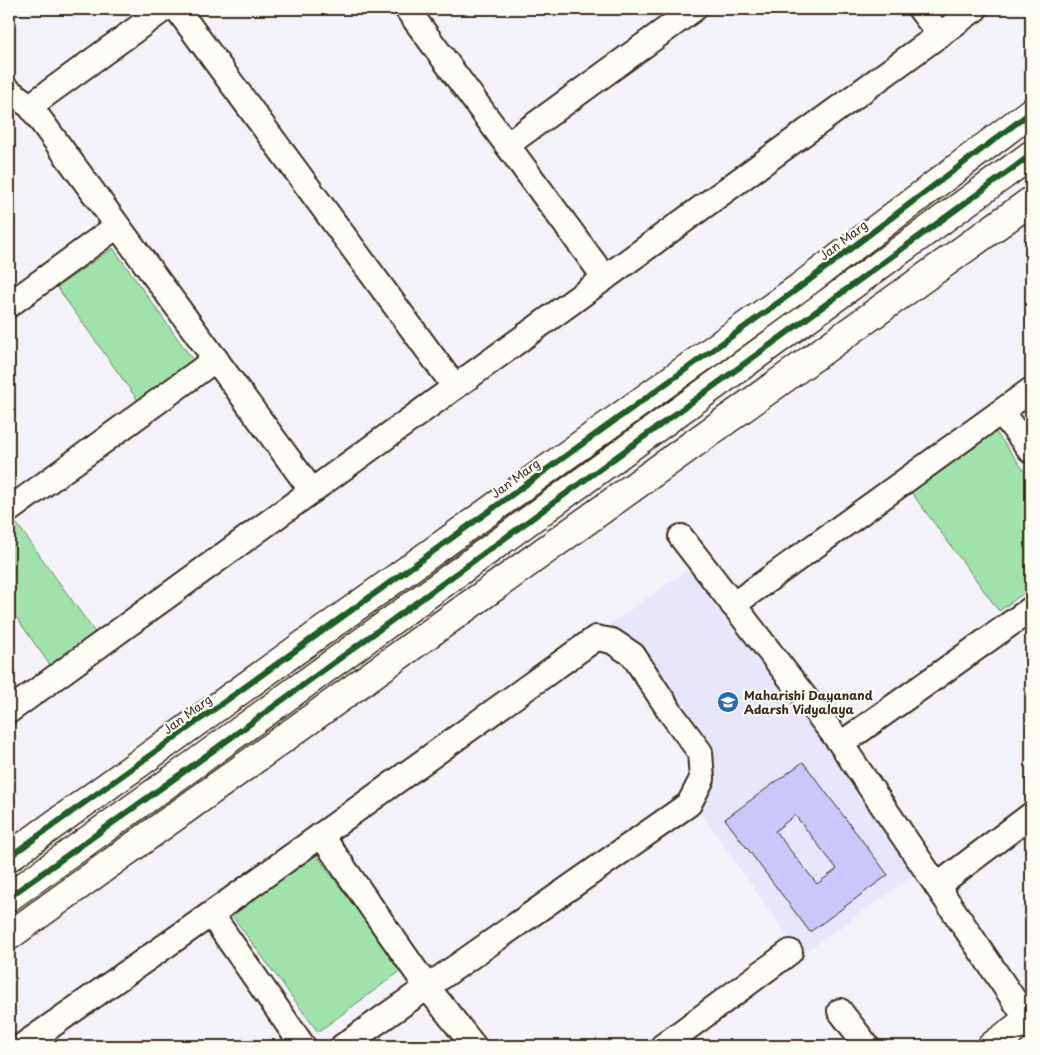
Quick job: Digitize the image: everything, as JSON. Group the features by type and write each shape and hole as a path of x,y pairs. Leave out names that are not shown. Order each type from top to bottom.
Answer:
{"main road":[{"name":"Jan Marg","path":"9,857 800,287 1031,112"},
{"path":"9,897 1031,155"},
{"path":"9,936 1031,201"},
{"path":"992,1046 1030,1021"}],"street":[{"path":"30,106 164,9"},
{"path":"177,9 454,387"},
{"path":"507,145 694,9"},
{"path":"920,9 940,35"},
{"path":"9,711 975,9"},
{"path":"410,10 605,278"},
{"path":"9,92 30,106 312,491"},
{"path":"9,304 117,226"},
{"path":"9,510 216,359"},
{"path":"733,605 1031,390"},
{"path":"1001,412 1031,451"},
{"path":"681,537 841,744 1030,1021"},
{"path":"841,744 1031,609"},
{"path":"22,1046 211,914 596,638 612,641 634,655 671,713 700,752 702,779 689,804 343,1046"},
{"path":"937,886 1031,815"},
{"path":"321,835 427,987 474,1046"},
{"path":"211,914 303,1046"},
{"path":"663,1046 790,952"},
{"path":"840,1011 866,1046"}],"shaded area":[{"name":"Maharishi Dayanand Adarsh Vidyalaya","path":"696,564 915,875 801,955 690,797 717,778 609,625"}],"green space":[{"path":"113,248 195,363 139,402 57,287"},
{"path":"995,431 1031,480 1031,588 999,611 911,492"},
{"path":"15,521 99,638 52,668 9,607 9,525"},
{"path":"313,851 402,970 318,1032 230,913"}],"building":[{"path":"803,762 888,875 810,932 725,819","holes":["795,815 837,869 817,884 775,831"]}],"cycle path":[{"path":"9,857 800,287 1031,112"},
{"path":"9,897 1031,155"}],"place":[{"name":"Maharishi Dayanand Adarsh Vidyalaya","path":"728,702"}]}
